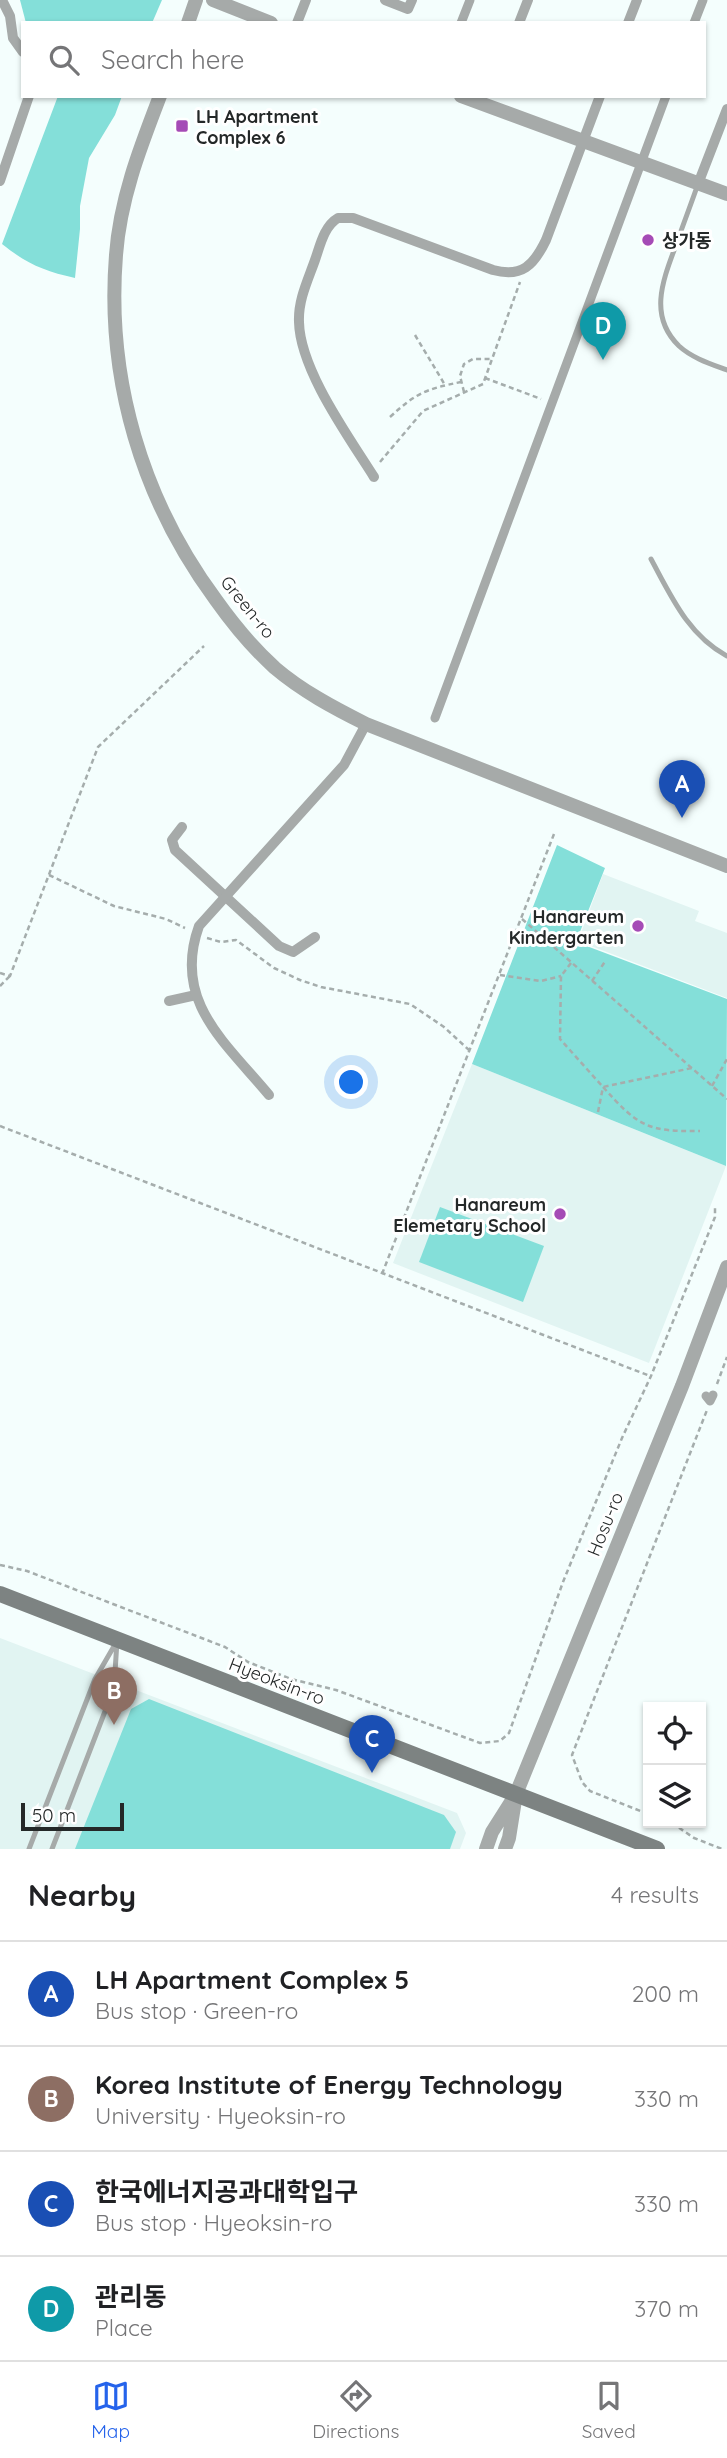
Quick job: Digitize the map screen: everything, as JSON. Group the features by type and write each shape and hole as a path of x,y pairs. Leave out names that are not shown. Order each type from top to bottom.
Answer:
{"main road":[{"name":"Hyeoksin-ro","path":"0,1594 657,1849"}],"street":[{"path":"2,0 10,16 13,38 21,49"},
{"path":"189,21 196,0"},
{"path":"213,0 266,21"},
{"path":"298,21 306,0"},
{"path":"385,0 408,9 412,0"},
{"path":"462,21 470,0"},
{"path":"520,21 528,0"},
{"path":"629,21 637,0"},
{"path":"695,21 703,0"},
{"path":"0,181 28,98"},
{"name":"Green-ro","path":"159,98 137,156 124,201 116,254 115,308 119,372 132,432 157,500 182,550 231,621 276,668 322,700 366,724 727,866"},
{"path":"466,98 727,194"},
{"path":"372,474 319,384 300,337 302,294 331,222 344,217 353,218 504,273 523,269 534,260 541,249 599,98"},
{"path":"435,718 665,98"},
{"path":"698,184 724,126 727,109"},
{"path":"269,1095 202,1014 190,965 196,934 199,926 224,896 344,765 366,724"},
{"path":"182,827 172,840 175,850 279,946 293,952 315,937"},
{"path":"169,1001 196,995"},
{"name":"Hosu-ro","path":"516,1794 682,1386 727,1267"},
{"path":"486,1849 492,1832 516,1794"},
{"path":"505,1849 516,1794"}],"lane":[{"path":"698,184 662,282 660,308 663,323 679,346 691,355 727,370"},
{"path":"651,559 682,617 707,643 727,656"},
{"path":"29,1849 95,1679 117,1641"},
{"path":"52,1849 114,1688 117,1641"}],"path":[{"path":"372,474 423,411 483,384 519,287 523,269"},
{"path":"415,335 445,385"},
{"path":"464,392 461,370 464,364 473,359 492,359"},
{"path":"485,378 552,402"},
{"path":"390,417 414,396 461,382"},
{"path":"0,986 10,976 98,747 204,646"},
{"path":"382,1275 554,834"},
{"path":"49,875 114,906 177,923 196,934 221,942 236,940 274,968 321,987 410,1004 444,1027 470,1051"},
{"path":"522,919 727,1099"},
{"path":"592,981 606,960"},
{"path":"500,975 541,981 561,975 571,963"},
{"path":"0,973 10,976"},
{"path":"561,975 560,1039 629,1115 640,1122 673,1132 700,1131"},
{"path":"712,1086 727,1059"},
{"path":"603,1087 692,1068"},
{"path":"598,1112 603,1087"},
{"path":"0,1126 647,1377 652,1376"},
{"path":"0,1565 27,1571 225,1647 248,1662 291,1678 336,1690 480,1743 500,1741 509,1733 563,1581 622,1438 652,1376 715,1217 715,1207"},
{"path":"643,1812 590,1791 582,1782 572,1755 727,1357"},
{"path":"679,1828 694,1838 722,1849"}],"shaded area":[{"path":"20,0 162,0 153,21 25,21"},
{"path":"57,98 121,98 115,115 89,158 80,206 75,278 36,266 2,244"},
{"path":"557,845 605,868 576,942 727,999 726,1166 472,1064"},
{"name":"Hanareum Kindergarten","path":"603,874 699,911 695,921 727,933 727,998 578,941"},
{"name":"Hanareum Elemetary School","path":"472,1064 726,1166 649,1363 393,1263"},
{"path":"440,1207 544,1246 523,1302 419,1262"},
{"path":"0,1638 457,1813 466,1833 460,1849 0,1849"},
{"path":"149,1699 444,1815 456,1832 450,1849 75,1849 131,1709"}],"place":[{"name":"LH Apartment Complex 6","path":"182,126"},
{"name":"상가동","path":"648,240"},
{"name":"관리동","path":"603,360"},
{"name":"LH Apartment Complex 5","path":"682,818"},
{"name":"Hanareum Kindergarten","path":"638,926"},
{"name":"Hanareum Elemetary School","path":"560,1214"},
{"name":"Korea Institute of Energy Technology","path":"114,1725"},
{"name":"한국에너지공과대학입구","path":"372,1773"}]}
